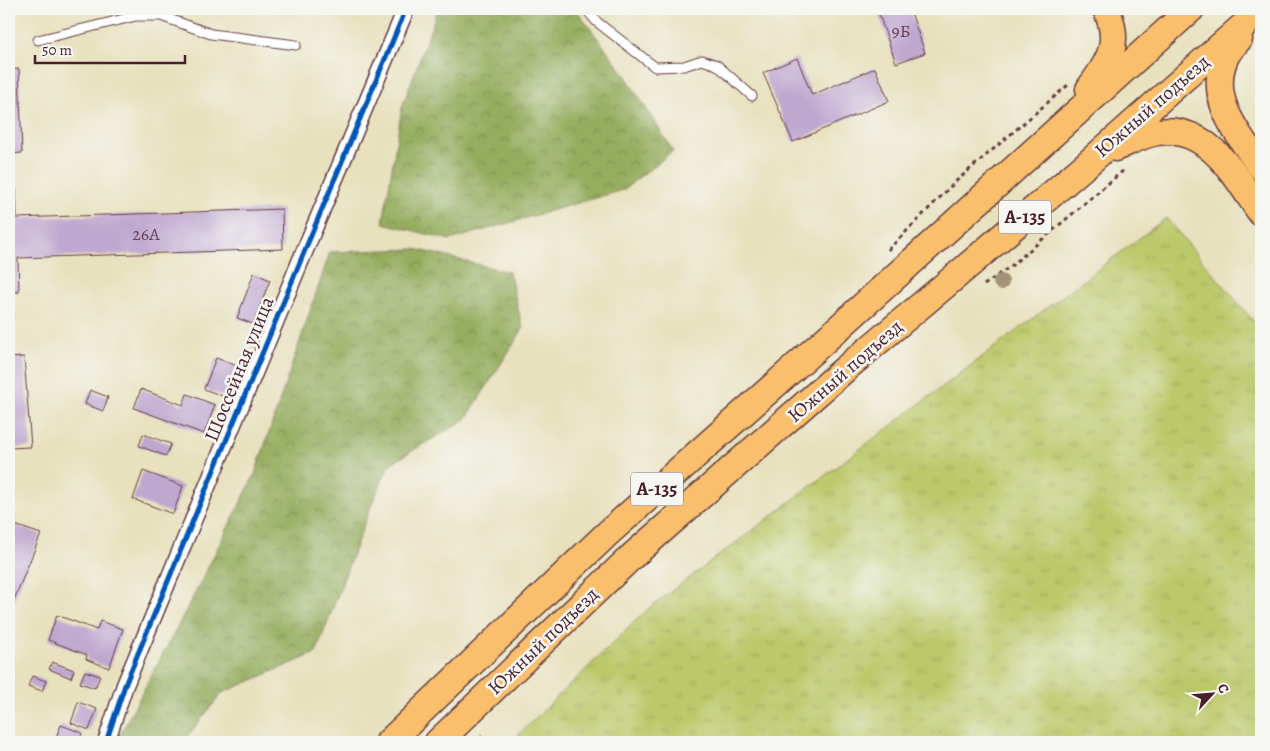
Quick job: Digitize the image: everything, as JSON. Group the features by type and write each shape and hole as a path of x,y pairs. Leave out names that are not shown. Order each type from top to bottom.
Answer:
{"main road":[{"path":"1065,122 1100,74 1112,51 1114,32 1106,9"},
{"name":"Южный подъезд","path":"389,742 607,534 1191,9"},
{"name":"Южный подъезд","path":"438,742 629,559 845,369 1094,158 1261,10"},
{"path":"1261,14 1226,56 1221,69 1219,89 1226,114 1261,167"},
{"path":"1094,158 1139,137 1158,132 1175,131 1200,140 1219,155 1261,213"}],"street":[{"name":"Шоссейная улица","path":"106,742 129,676 406,9"}],"lane":[{"path":"586,9 597,22 654,67 684,66 702,60 717,65 752,96"},
{"path":"38,40 136,16 161,16 211,34 296,45"}],"path":[{"path":"979,288 1011,266 1128,166"},
{"path":"476,742 485,730"}],"green space":[{"path":"438,9 576,9 623,72 673,151 623,190 450,240 383,223 402,107"},
{"path":"1166,218 1261,330 1261,742 511,742 648,609"},
{"path":"415,249 509,272 523,329 466,419 390,464 372,503 316,653 222,693 183,742 116,742 192,599 255,474 330,252"}],"building":[{"path":"359,9 384,9 381,17"},
{"path":"877,9 910,9 925,53 896,63"},
{"path":"797,58 812,95 875,68 889,101 793,142 763,73"},
{"path":"19,69 22,153 9,154 9,70"},
{"path":"16,188 17,218 282,209 283,249 18,258 19,292 9,292 9,189"},
{"path":"254,273 270,280 253,324 237,318"},
{"path":"24,357 31,447 9,448 9,358"},
{"path":"216,358 237,366 225,397 204,389"},
{"path":"141,389 183,405 187,394 215,405 204,434 134,408"},
{"path":"90,390 108,397 103,411 85,404"},
{"path":"143,434 171,444 166,456 139,446"},
{"path":"143,471 183,486 173,514 133,499"},
{"path":"9,523 41,534 9,612"},
{"path":"57,615 97,630 100,621 123,629 109,668 86,659 87,655 48,640"},
{"path":"52,662 74,670 71,678 49,669"},
{"path":"85,671 100,676 95,688 80,683"},
{"path":"32,676 46,681 42,691 28,686"},
{"path":"78,702 97,709 89,730 71,723"},
{"path":"61,725 82,733 79,742 54,742"}],"cycle path":[{"path":"106,742 125,685 406,9"}]}
